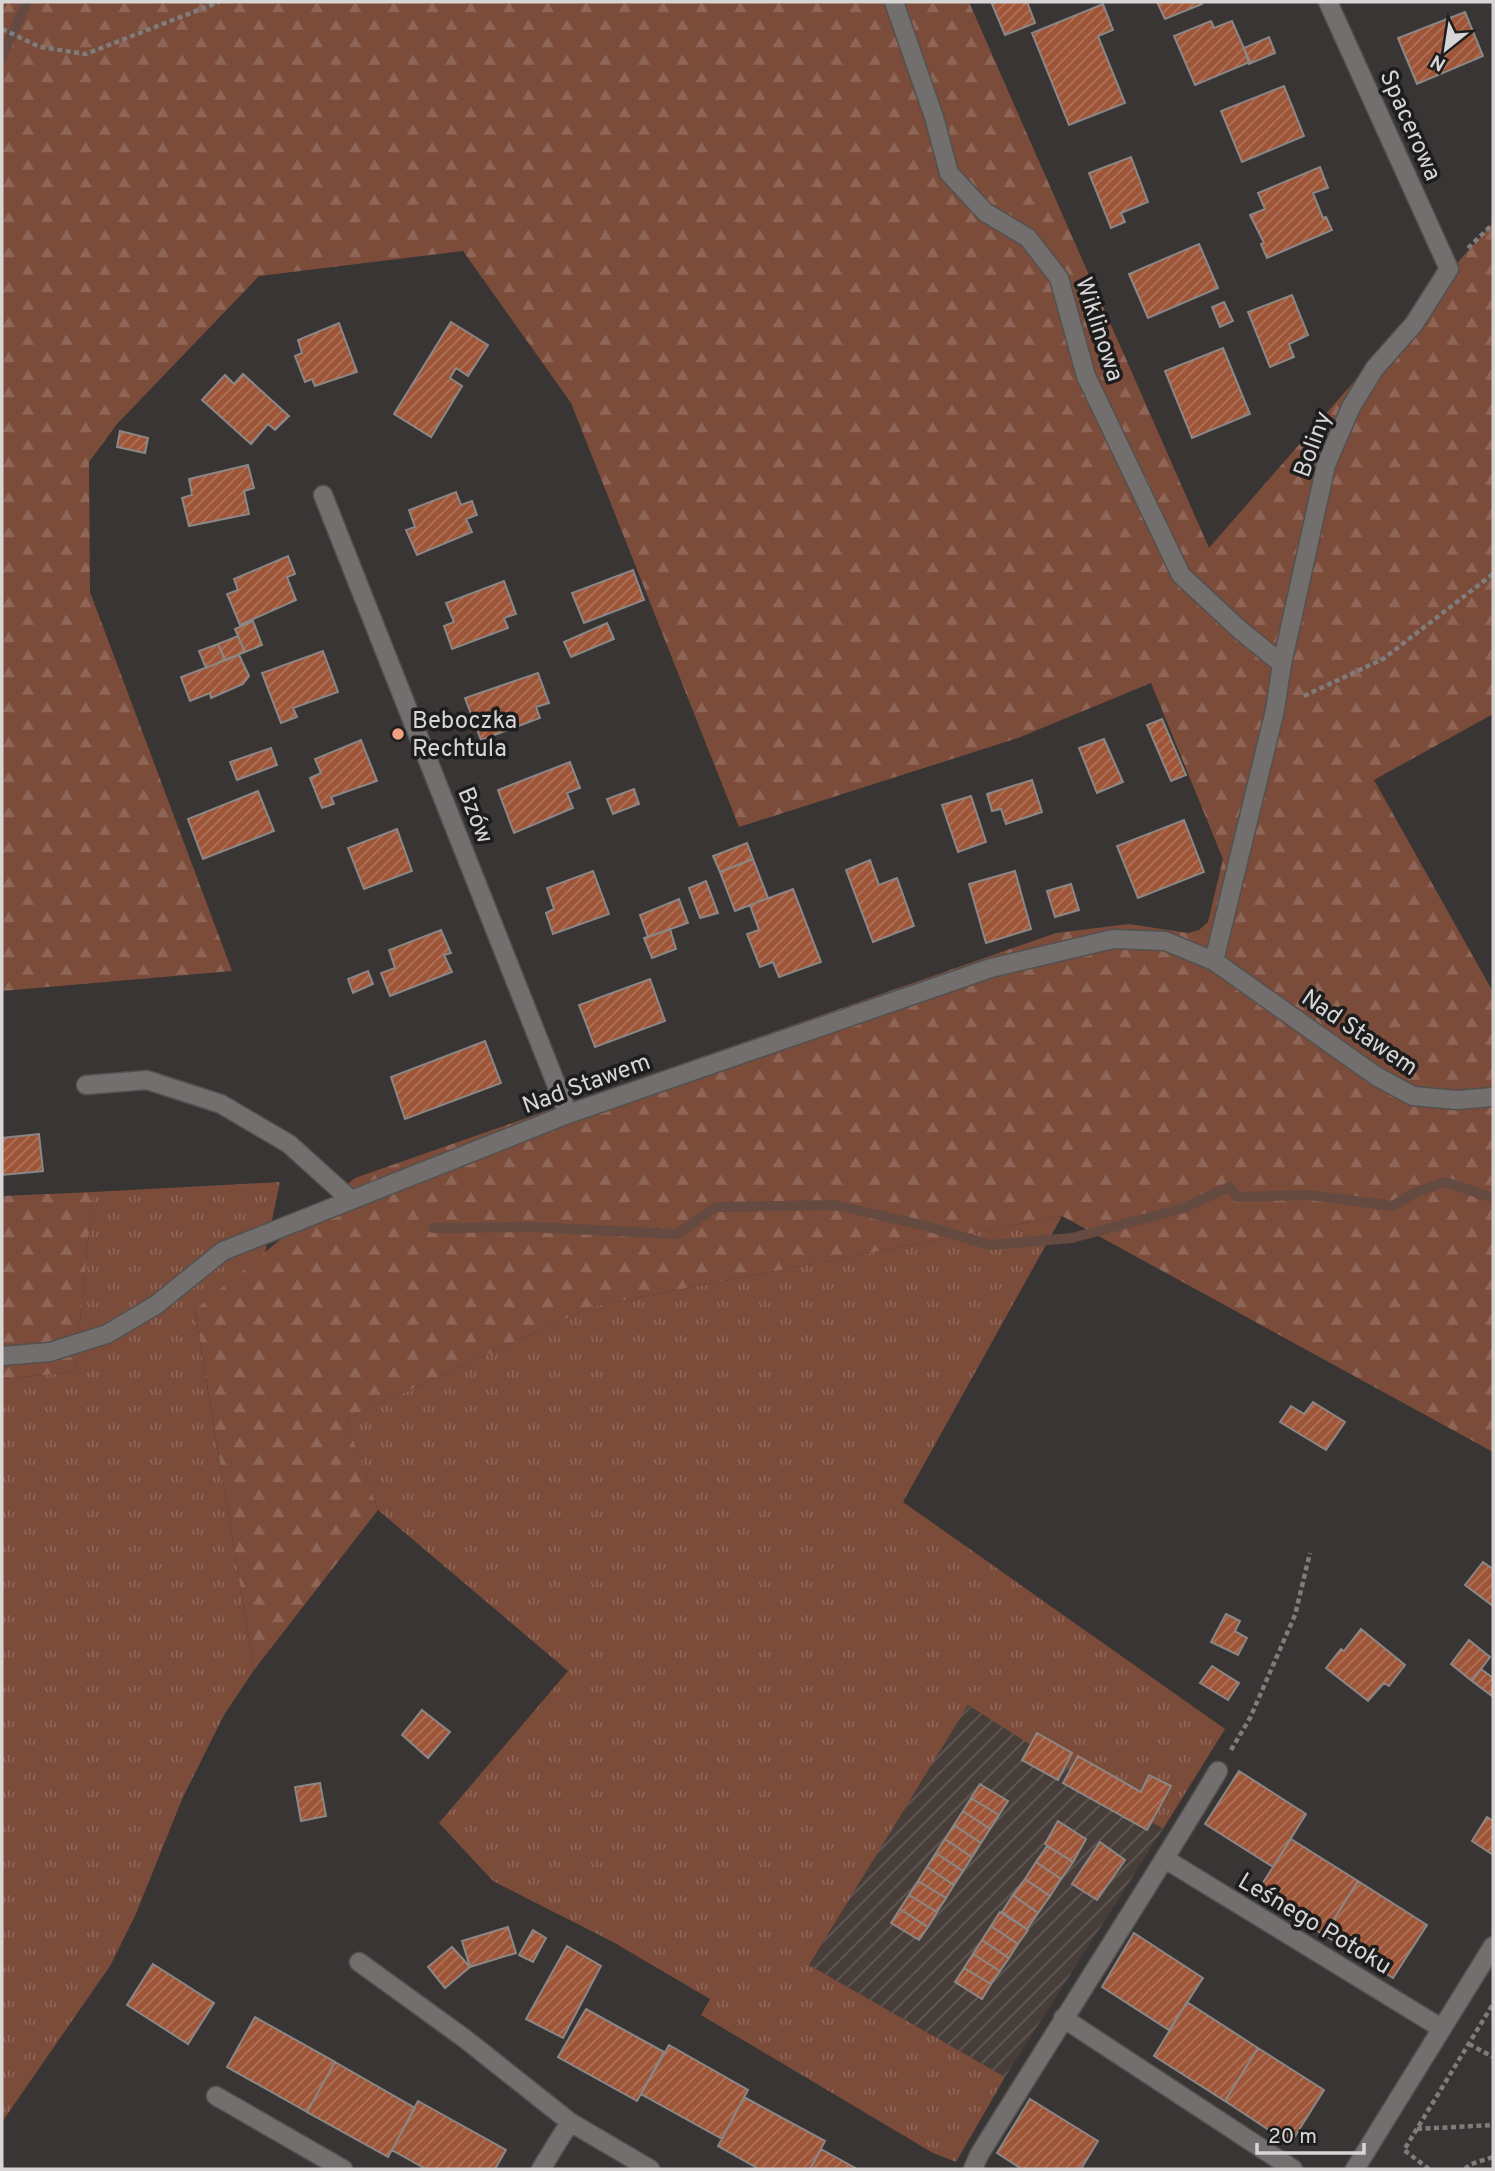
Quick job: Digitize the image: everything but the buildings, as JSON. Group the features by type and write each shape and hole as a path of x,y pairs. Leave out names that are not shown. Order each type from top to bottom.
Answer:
{"street":[{"name":"Wiklinowa","path":"894,2 934,117 949,173 985,212 1028,238 1059,278 1086,376 1181,575 1240,630 1282,664"},
{"name":"Spacerowa","path":"1328,2 1449,269"},
{"name":"Boliny","path":"1282,664 1326,465 1351,407 1376,368 1414,324 1449,269"},
{"name":"Bzów","path":"323,495 568,1114"},
{"path":"1214,961 1275,710 1282,664"},
{"name":"Nad Stawem","path":"2,1356 50,1352 107,1334 156,1305 223,1251 568,1114 991,968 1113,939 1165,941 1214,961 1376,1076 1413,1096 1457,1100 1493,1097"},
{"path":"86,1085 148,1080 221,1104 289,1144 351,1200"},
{"path":"973,2169 979,2155 1165,1859 1217,1771"},
{"name":"Leśnego Potoku","path":"1165,1859 1441,2028"},
{"path":"1355,2169 1493,1946"},
{"path":"359,1962 464,2038 570,2122 650,2169"},
{"path":"1063,2018 1293,2169"},
{"path":"216,2096 343,2169"},
{"path":"541,2169 570,2122"}],"path":[{"path":"2,29 40,47 86,54 219,2"},
{"path":"1275,710 1383,659 1493,574"},
{"path":"1217,1771 1250,1718 1295,1615 1310,1553"},
{"path":"1429,2169 1404,2150 1493,2004"},
{"path":"1469,2043 1493,2057"},
{"path":"1416,2129 1493,2125"},
{"path":"1465,2169 1471,2164 1493,2157"},
{"path":"1416,2169 1420,2162"}],"shaded area":[{"path":"968,1704 1163,1829 1005,2077 809,1965"}],"green space":[{"path":"2,2 969,2 1209,548 1493,222 1493,714 1374,780 1493,992 1493,1452 1062,1216 593,1306 346,1419 378,1510 254,1670 195,1310 355,1178 1056,933 1129,924 1188,933 1199,930 1208,922 1223,859 1151,683 1018,738 739,827 571,403 463,251 259,276 117,424 89,462 90,592 232,971 2,991"},
{"path":"280,1182 265,1253 195,1311 254,1670 224,1715 183,1797 135,1916 110,1966 2,2122 2,1379 75,1372 93,1192"},
{"path":"93,1192 75,1372 2,1379 2,1196"},
{"path":"1062,1216 903,1502 1225,1729 1163,1829 968,1705 809,1965 1005,2077 956,2162 933,2153 701,2015 710,1999 613,1942 493,1881 439,1823 568,1671 378,1510 346,1419 593,1306"}],"waterway":[{"path":"2,56 27,2"},
{"path":"433,1228 530,1227 677,1234 716,1207 835,1205 926,1226 990,1245 1072,1238 1184,1208 1229,1187 1238,1197 1310,1195 1393,1206 1412,1194 1445,1182 1493,1198"}],"place":[{"name":"Beboczka Rechtula","path":"398,734"}]}
